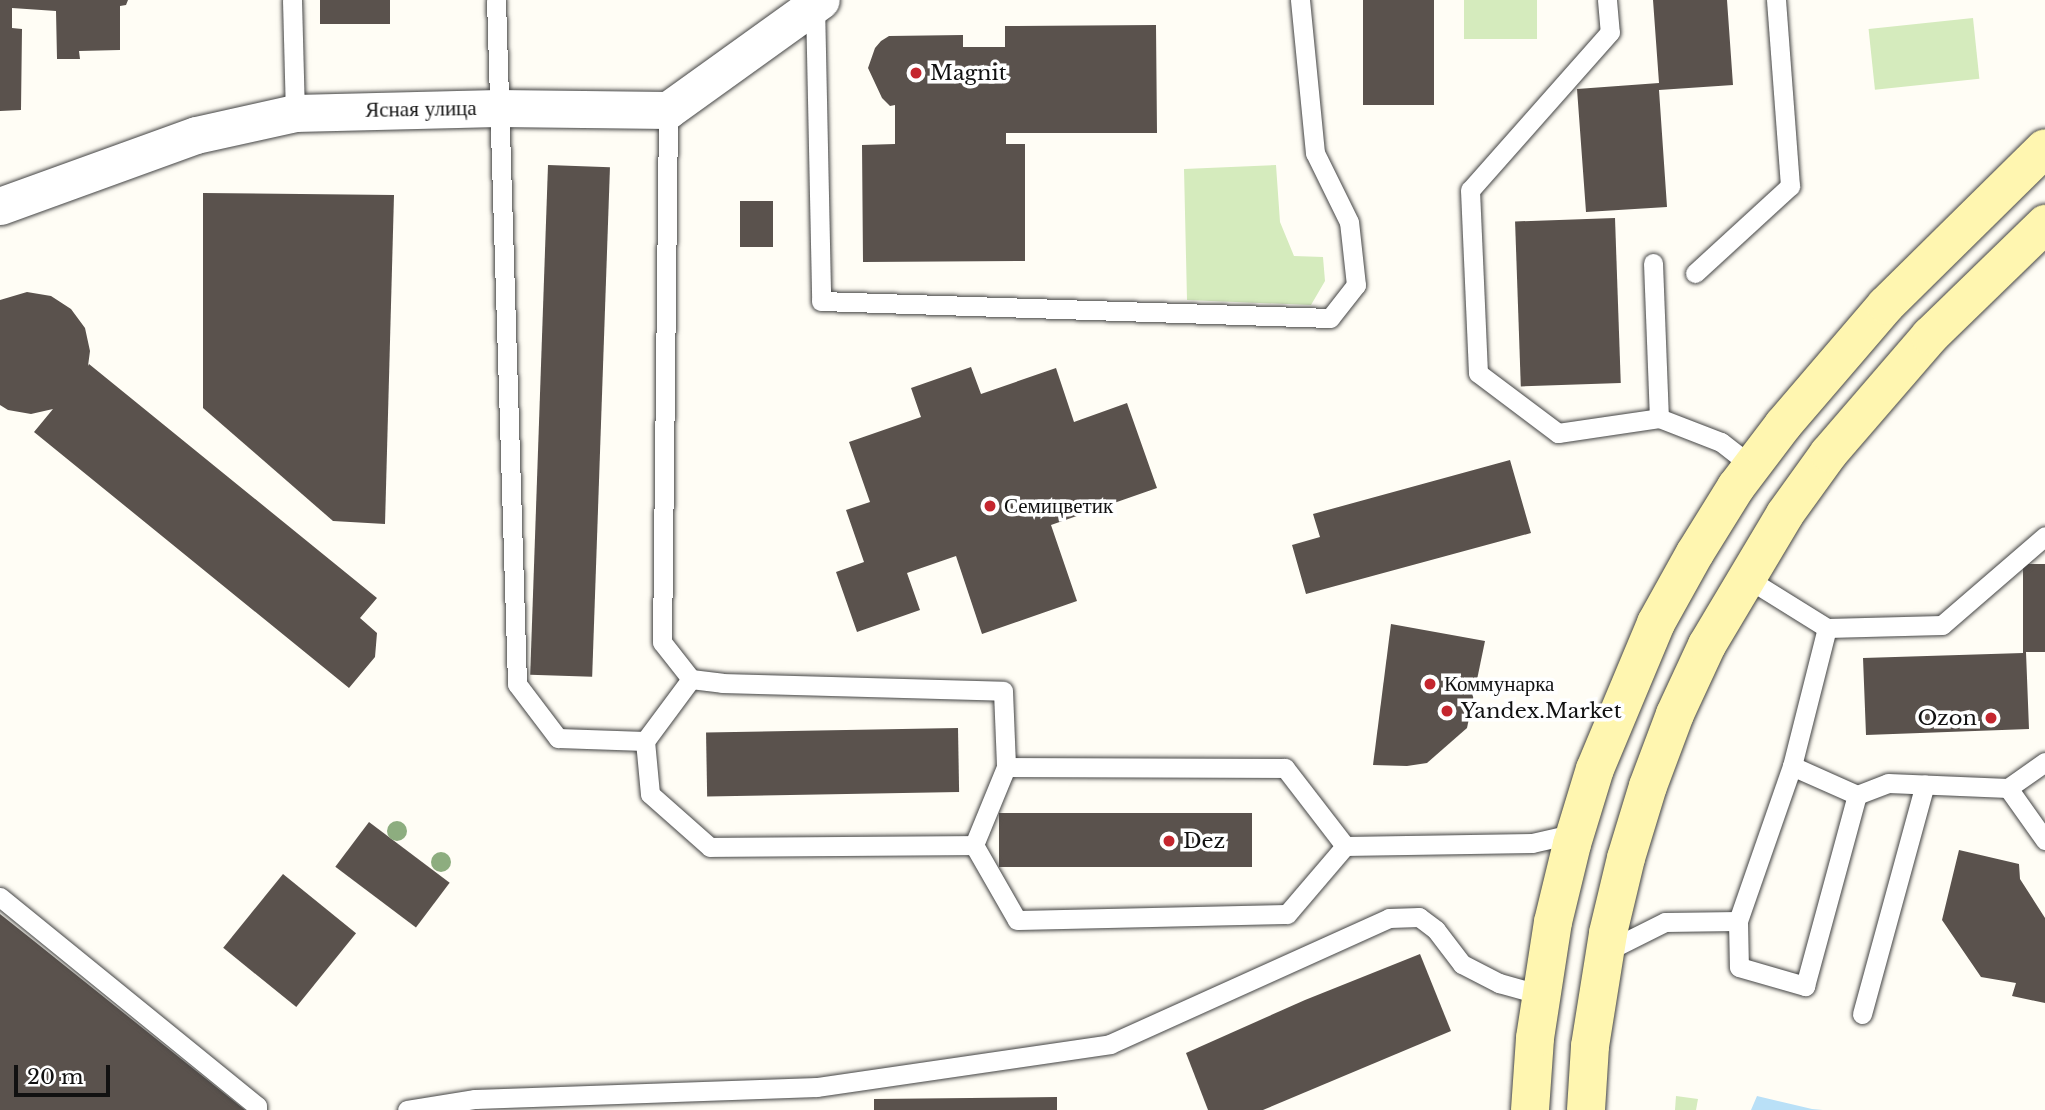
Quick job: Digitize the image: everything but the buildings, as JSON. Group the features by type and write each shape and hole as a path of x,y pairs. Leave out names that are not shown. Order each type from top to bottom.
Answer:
{"main road":[{"path":"1530,1110 1553,922 1576,833 1595,769 1656,623 1695,553 1752,466 1834,363 1886,305 2045,148"},
{"path":"1586,1110 1590,1046 1605,951 1626,858 1648,786 1675,714 1707,645 1745,577 1814,473 1879,393 1984,282 2045,224"}],"street":[{"path":"668,110 818,2"},
{"name":"Ясная улица","path":"0,206 195,135 295,113 498,108 668,110"}],"lane":[{"path":"292,0 295,113"},
{"path":"496,0 517,684 558,738 645,741"},
{"path":"818,2 821,301 1330,318 1356,285 1349,222 1315,153 1300,0"},
{"path":"1608,0 1610,33 1470,190 1478,373 1558,433 1659,418 1721,442 1752,466"},
{"path":"1695,273 1790,186 1776,0"},
{"path":"668,110 662,642 691,679 722,683 1003,691 1006,767 974,845"},
{"path":"1653,263 1659,418"},
{"path":"1745,577 1827,628 1942,625 2045,536"},
{"path":"1827,628 1792,766 1738,922 1739,967 1805,986 1857,794"},
{"path":"691,679 645,741 650,794 710,847 974,845"},
{"path":"1792,766 1857,794 1888,783 2008,788 2045,762"},
{"path":"1006,767 1285,768 1345,846"},
{"path":"1862,1014 1926,784"},
{"path":"2008,788 2045,840"},
{"path":"974,845 1017,920 1287,914 1345,846 1532,843 1576,833"},
{"path":"0,897 257,1107 257,1110"},
{"path":"407,1110 475,1099 817,1087 1110,1044 1389,918 1419,917 1436,930 1462,964 1499,983 1542,995"},
{"path":"1605,951 1665,922 1738,922"}],"green space":[{"path":"1464,0 1537,0 1537,39 1464,39"},
{"path":"1973,18 1979,79 1875,90 1869,29"},
{"path":"1276,165 1280,222 1294,256 1323,257 1325,281 1311,305 1187,300 1184,169"},
{"path":"1676,1096 1698,1099 1696,1110 1675,1110"}],"water":[{"path":"1757,1096 1812,1109 1823,1110 1751,1110"}],"place":[{"name":"Magnit","path":"916,73"},
{"name":"Семицветик","path":"990,506"},
{"name":"Коммунарка","path":"1430,684"},
{"name":"Yandex.Market","path":"1447,711"},
{"name":"Ozon","path":"1991,718"},
{"name":"Dez","path":"1169,841"}]}
